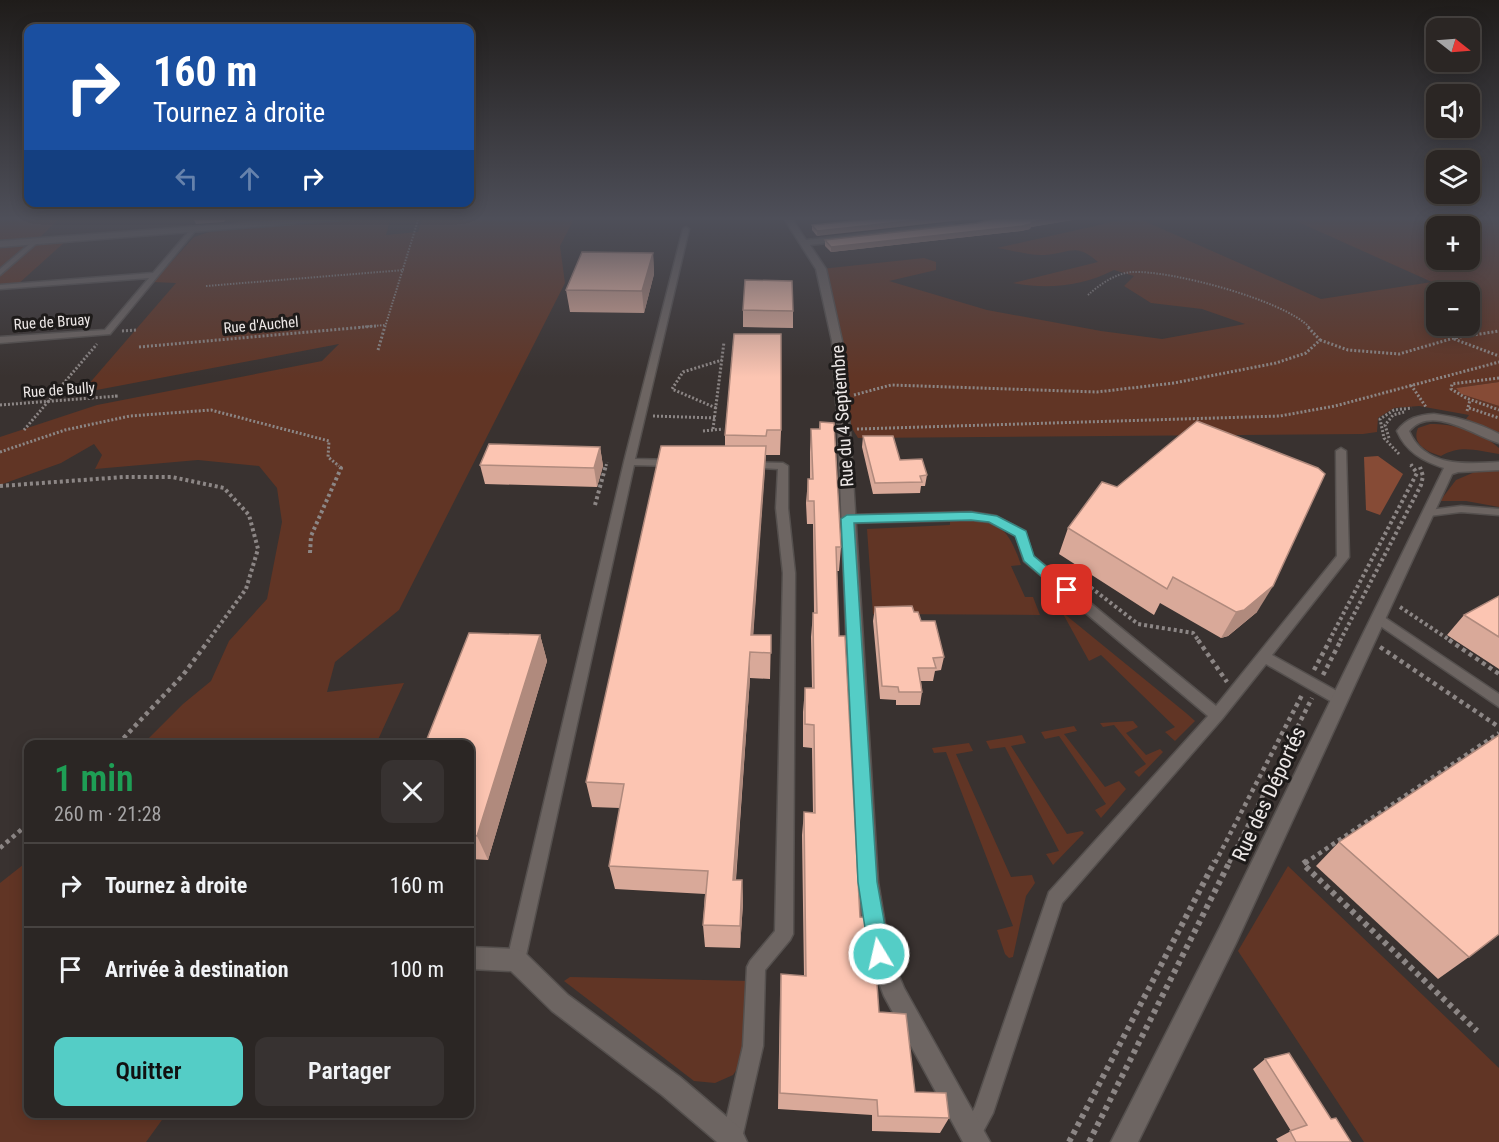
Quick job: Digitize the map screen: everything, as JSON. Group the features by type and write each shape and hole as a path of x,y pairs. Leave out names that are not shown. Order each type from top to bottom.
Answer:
{"street":[{"name":"Rue du 4 Septembre","path":"820,270 830,303 837,341 842,399 867,882 879,954 896,996 975,1137"},
{"path":"1499,439 1476,428 1442,419 1426,418 1406,425 1403,431 1405,440 1429,459 1455,468 1499,466"},
{"name":"Rue des Déportés","path":"1124,1142 1228,935 1447,472 1455,468"},
{"path":"474,958 516,960 560,1003 671,1086 733,1140"}],"lane":[{"path":"107,332 158,270"},
{"path":"516,960 629,462 676,270"},
{"path":"0,287 154,275"},
{"name":"Rue de Bruay","path":"0,340 107,332"},
{"path":"975,1137 1055,898 1266,657 1343,557 1341,451"},
{"path":"629,462 688,464"},
{"path":"733,1140 753,1046 756,967 784,934 789,573 782,508 783,466 735,465"},
{"path":"1429,513 1461,509 1499,512"},
{"path":"847,519 971,516 992,519 1021,534 1028,558 1217,715"},
{"path":"1378,618 1499,701"},
{"path":"1266,657 1339,699"}],"path":[{"path":"206,286 400,270"},
{"path":"378,350 404,270"},
{"path":"1088,295 1100,284 1130,272 1163,274 1197,280 1289,311 1304,321 1320,340 1348,350 1387,354 1414,351 1454,338 1499,330"},
{"name":"Rue d'Auchel","path":"139,346 386,325"},
{"path":"24,430 107,332"},
{"path":"1454,338 1499,356"},
{"path":"842,399 891,385 1097,392 1174,383 1276,363 1306,353 1320,340"},
{"path":"713,429 724,342"},
{"path":"716,408 672,389 683,372 722,360"},
{"path":"844,430 1280,416 1322,411 1499,362"},
{"path":"1499,378 1451,386 1454,392 1499,410"},
{"path":"1069,1142 1423,476 1417,463 1391,442 1385,425 1393,416 1412,411 1429,411 1411,385"},
{"name":"Rue de Bully","path":"0,405 118,396 115,396"},
{"path":"1456,412 1465,416 1470,400"},
{"path":"1089,1142 1417,474 1407,461 1388,445 1379,432 1380,419 1394,410 1426,407 1438,409"},
{"path":"1469,408 1499,418"},
{"path":"0,452 54,433 130,416 211,410 328,441 328,457 341,468 311,536 310,553"},
{"path":"647,416 715,418"},
{"path":"704,431 723,429"},
{"path":"595,505 607,462"},
{"path":"0,486 124,477 172,477 224,488 249,515 258,549 246,589 183,675 122,740"},
{"path":"1057,562 1138,624 1193,633 1234,694"},
{"path":"1387,598 1499,674"},
{"path":"1368,639 1499,727"},
{"path":"1477,1031 1303,864 1499,733"},
{"path":"0,848 24,827"}],"shaded area":[{"path":"0,270 33,270 17,285 0,287"},
{"path":"164,270 563,270 565,283 399,610 335,662 327,692 404,683 378,740 147,740 183,704 211,681 229,641 267,599 282,522 277,488 259,466 198,460 95,469 102,455 94,444 61,463 0,485 0,437 97,405 322,361 339,344 81,393 176,283 153,282"},
{"path":"821,270 935,270 889,281 987,310 1101,331 1162,339 1245,324 1202,309 1151,303 1124,286 1134,276 1115,270 1256,270 1321,299 1426,283 1426,336 1480,336 1480,282 1432,282 1406,270 1499,270 1499,382 1456,388 1461,394 1499,406 1499,433 1466,419 1469,415 1419,406 1394,408 1378,418 1377,432 1363,434 858,438 847,420"},
{"path":"1064,270 1113,270 1077,283 1052,286 1013,283"},
{"path":"1499,382 1499,406 1461,394 1456,388"},
{"path":"1430,424 1449,425 1475,433 1499,448 1499,454 1470,449 1456,450 1441,456 1431,452 1419,443 1416,434 1418,428"},
{"path":"1378,456 1403,474 1380,515 1366,510 1364,457"},
{"path":"1477,471 1499,471 1499,507 1466,501 1440,501 1456,480"},
{"path":"950,521 978,521 1004,531 1021,565 1011,566 1025,597 1033,597 1040,615 873,614 867,529 950,525"},
{"path":"1062,612 1195,721 1175,741 1165,732 1175,727 1101,655 1089,661"},
{"path":"1133,721 1138,727 1126,733 1146,755 1160,749 1163,752 1139,777 1134,772 1146,764 1114,725 1103,727 1100,723"},
{"path":"1074,726 1077,731 1064,734 1105,787 1119,781 1126,789 1101,818 1095,810 1106,804 1059,736 1045,739 1041,732"},
{"path":"1022,735 1026,743 1011,746 1067,834 1082,831 1084,833 1053,865 1046,854 1059,851 1005,747 990,749 986,741"},
{"path":"969,743 973,751 956,754 1011,877 1032,875 1035,883 1026,896 1013,957 1009,958 1005,954 997,930 1013,926 946,752 934,753 932,748"},
{"path":"24,864 24,1118 163,1118 146,1142 0,1142 0,883"},
{"path":"1288,866 1499,1068 1499,1142 1364,1142 1238,951"},
{"path":"570,977 751,981 745,1057 733,1075 715,1083 694,1081 564,981"}],"building":[{"path":"574,270 648,270 642,291 566,290"},
{"path":"745,280 792,281 793,311 743,310"},
{"path":"734,334 781,334 781,430 767,430 766,436 725,435"},
{"path":"1197,421 1318,468 1325,474 1273,586 1244,610 1236,612 1173,577 1167,589 1068,528 1102,482 1117,487"},
{"path":"820,422 834,423 841,547 836,547 839,636 845,636 860,917 868,918 874,943 879,1012 906,1014 915,1092 946,1093 949,1118 878,1116 877,1100 780,1093 781,974 806,976 804,812 815,813 814,725 805,724 805,688 814,688 813,613 817,613 814,501 808,501 808,479 813,479 811,429 820,429"},
{"path":"863,436 893,436 900,460 922,459 927,475 920,476 922,482 875,483"},
{"path":"489,444 600,447 594,468 480,465"},
{"path":"661,446 766,446 751,635 771,635 771,653 750,652 733,880 742,880 740,926 703,925 708,871 609,866 624,784 586,782"},
{"path":"1499,596 1499,637 1464,615"},
{"path":"912,606 914,612 918,612 921,621 935,621 944,657 933,658 936,668 918,668 922,692 899,692 898,687 882,686 875,607"},
{"path":"469,633 540,635 477,836 474,836 474,740 427,740"},
{"path":"1499,735 1499,934 1469,957 1339,842"},
{"path":"1289,1053 1331,1119 1336,1118 1351,1142 1296,1142 1290,1131 1307,1125 1265,1059"}],"route":[{"path":"879,954 867,882 847,519 971,516 992,519 1021,534 1028,558 1067,590"}]}
